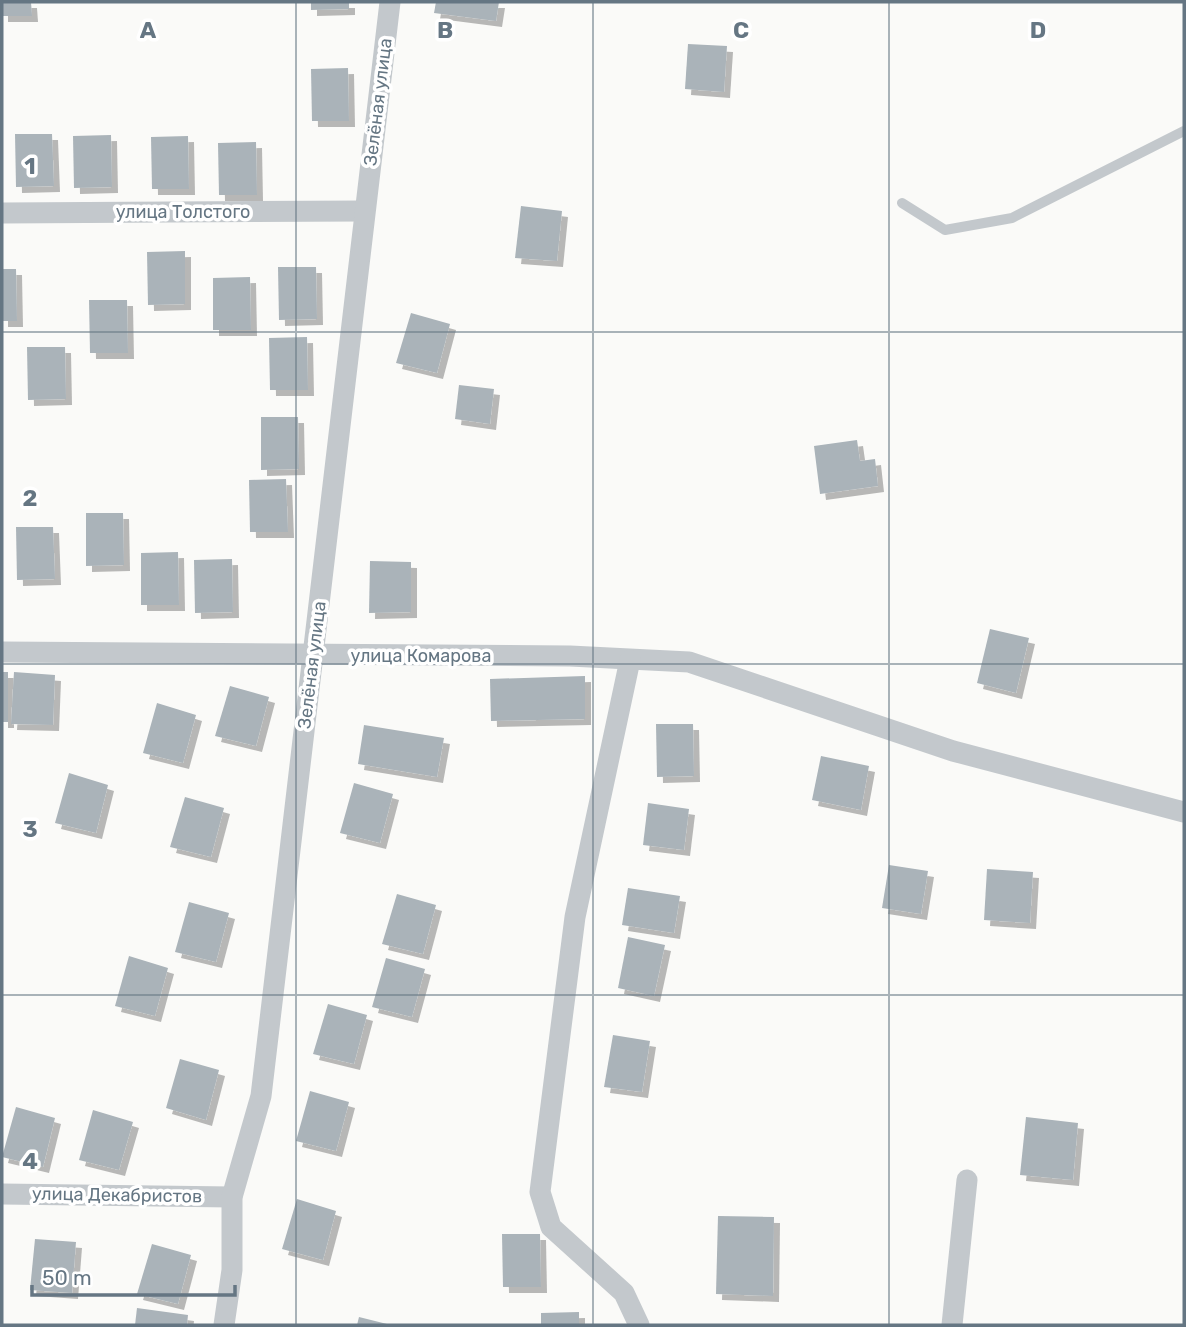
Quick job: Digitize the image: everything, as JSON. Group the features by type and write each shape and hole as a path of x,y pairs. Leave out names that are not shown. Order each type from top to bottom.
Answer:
{"street":[{"name":"Зелёная улица","path":"224,1325 232,1270 232,1197 261,1096 390,2"},
{"name":"улица Толстого","path":"2,213 365,211"},
{"name":"улица Комарова","path":"2,652 570,656 689,662 953,751 1184,812"},
{"path":"629,660 575,918 540,1192 551,1227 624,1293 639,1325"},
{"path":"952,1325 967,1181"},
{"name":"улица Декабристов","path":"2,1194 232,1197"}],"lane":[{"path":"902,203 945,230 1012,218 1184,131"}],"building":[{"path":"2,2 31,2 32,16 2,16"},
{"path":"311,2 349,2 349,9 311,10"},
{"path":"436,2 499,2 496,21 434,13"},
{"path":"688,44 727,46 724,92 685,89"},
{"path":"348,68 349,121 312,121 311,69"},
{"path":"15,134 52,134 54,186 16,187"},
{"path":"111,135 112,187 74,188 73,136"},
{"path":"188,136 189,189 152,189 151,137"},
{"path":"256,142 257,195 219,195 218,143"},
{"path":"521,206 562,211 557,261 515,258"},
{"path":"185,251 185,304 148,305 147,252"},
{"path":"278,267 316,267 317,319 279,320"},
{"path":"2,269 16,269 17,321 2,321"},
{"path":"250,277 251,330 213,330 213,278"},
{"path":"89,300 127,300 128,353 90,353"},
{"path":"411,313 450,324 437,373 396,363"},
{"path":"307,337 308,390 270,390 269,338"},
{"path":"27,347 65,347 66,399 28,400"},
{"path":"459,385 494,389 490,424 455,419"},
{"path":"261,417 298,417 299,469 261,470"},
{"path":"857,440 860,461 875,459 878,486 820,494 814,446"},
{"path":"286,479 288,532 250,532 249,480"},
{"path":"86,513 123,513 124,565 86,566"},
{"path":"16,527 53,527 55,579 17,580"},
{"path":"178,552 179,605 141,605 141,553"},
{"path":"232,559 233,612 195,613 194,560"},
{"path":"370,561 411,562 411,612 369,613"},
{"path":"990,629 1029,638 1016,693 977,683"},
{"path":"2,672 8,672 8,722 2,722"},
{"path":"14,672 55,675 53,725 11,724"},
{"path":"585,676 585,719 491,721 490,679"},
{"path":"230,686 269,697 256,746 215,736"},
{"path":"157,703 196,715 183,763 143,753"},
{"path":"656,724 693,724 694,776 657,777"},
{"path":"364,725 444,738 437,777 358,764"},
{"path":"821,756 869,766 861,810 812,800"},
{"path":"69,773 108,785 96,833 55,823"},
{"path":"354,783 393,794 380,843 340,833"},
{"path":"185,797 224,808 211,857 170,847"},
{"path":"648,803 689,809 684,850 643,845"},
{"path":"889,865 928,871 921,914 882,908"},
{"path":"987,869 1033,872 1030,923 984,920"},
{"path":"628,888 680,896 674,933 622,925"},
{"path":"397,894 436,905 423,954 382,944"},
{"path":"189,902 229,913 216,962 175,952"},
{"path":"628,937 665,945 654,996 618,988"},
{"path":"129,956 168,968 155,1016 115,1006"},
{"path":"386,958 425,969 412,1017 372,1007"},
{"path":"328,1004 367,1015 354,1064 313,1054"},
{"path":"613,1035 650,1041 642,1092 604,1087"},
{"path":"180,1059 219,1070 206,1120 166,1108"},
{"path":"310,1091 349,1102 336,1151 296,1141"},
{"path":"16,1107 55,1118 43,1167 2,1157"},
{"path":"93,1110 133,1122 119,1170 79,1160"},
{"path":"1026,1117 1078,1123 1073,1180 1020,1175"},
{"path":"297,1199 336,1211 323,1260 282,1249"},
{"path":"718,1216 774,1217 773,1296 716,1294"},
{"path":"502,1234 540,1234 541,1287 503,1287"},
{"path":"35,1239 76,1242 72,1293 30,1290"},
{"path":"152,1244 191,1255 178,1304 137,1294"},
{"path":"137,1308 188,1315 187,1325 135,1325"},
{"path":"579,1312 579,1325 541,1325 541,1313"},
{"path":"359,1317 387,1324 387,1325 357,1325"}]}
